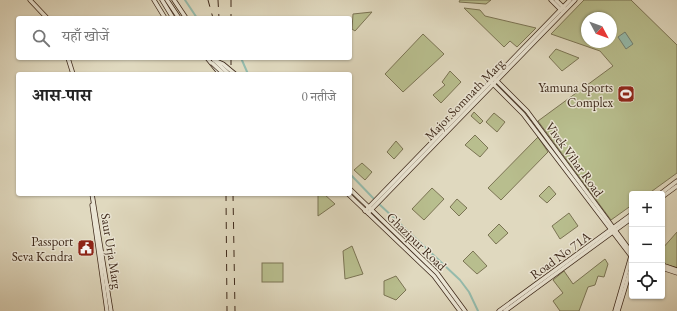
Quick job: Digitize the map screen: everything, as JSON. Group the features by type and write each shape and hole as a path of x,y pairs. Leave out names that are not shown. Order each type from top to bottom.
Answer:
{"street":[{"path":"30,0 47,16"},
{"path":"33,0 47,16"},
{"path":"154,0 164,16"},
{"path":"162,0 172,16"},
{"path":"167,0 178,16"},
{"path":"174,0 185,16"},
{"path":"552,0 563,9"},
{"path":"556,0 563,9"},
{"name":"Major Somnath Marg","path":"367,212 382,199 570,0"},
{"name":"Major Somnath Marg","path":"563,9 575,0"},
{"path":"68,60 70,72"},
{"path":"213,60 219,72"},
{"path":"213,60 222,72"},
{"path":"213,60 226,72"},
{"path":"213,60 223,64 233,72"},
{"name":"Vivek Vihar Road","path":"495,79 522,104 546,136 586,195"},
{"path":"492,83 517,107 613,230 629,254"},
{"path":"542,139 546,136"},
{"path":"664,191 677,181"},
{"path":"665,195 677,186"},
{"name":"Ghazipur Road","path":"352,191 373,207"},
{"name":"Saur Urja Marg","path":"91,196 111,311"},
{"name":"Ghazipur Road","path":"350,196 434,276 460,311"},
{"path":"356,202 360,198"},
{"path":"373,207 376,214 374,219"},
{"name":"Ghazipur Road","path":"376,214 437,273 465,311"},
{"name":"Saur Urja Marg","path":"95,217 107,311"},
{"name":"Road No 71A","path":"505,311 629,217"},
{"name":"Road No 71A","path":"499,311 629,220"},
{"path":"615,311 629,263"},
{"path":"665,268 677,271"},
{"path":"618,311 629,275"}],"shaded area":[{"path":"460,0 491,0 486,4 459,2"},
{"name":"Yamuna Sports Complex","path":"584,0 631,0 677,45 677,173 652,191 629,191 629,207 611,220 538,121 613,66 600,51 591,48 617,48 617,12 581,12 581,44 551,34"},
{"path":"464,8 480,10 485,16 536,28 517,47 510,41 504,47"},
{"path":"372,12 355,31 352,29 353,14"},
{"path":"625,32 633,44 626,49 618,37"},
{"path":"423,34 444,54 403,92 385,74"},
{"path":"556,49 579,58 562,71 549,57"},
{"path":"450,71 461,82 441,103 433,95 445,85 442,82"},
{"path":"474,112 483,121 480,124 471,116"},
{"path":"494,113 505,122 497,132 486,122"},
{"path":"475,135 488,148 480,157 465,145"},
{"path":"538,137 548,152 501,200 488,188"},
{"path":"396,141 403,149 394,159 387,152"},
{"path":"362,163 372,172 365,180 354,170"},
{"path":"549,186 556,194 547,203 539,196"},
{"path":"432,188 444,199 424,220 412,209"},
{"path":"318,196 326,196 335,204 318,216"},
{"path":"457,199 467,208 459,216 450,207"},
{"path":"569,213 578,226 560,239 552,226"},
{"path":"499,224 508,233 496,244 488,235"},
{"path":"677,232 677,268 665,264 665,246"},
{"path":"352,246 363,274 345,279 343,251"},
{"path":"473,251 487,266 477,274 463,261"},
{"path":"605,259 608,264 604,277 598,276 595,285 588,287 579,311 560,311 553,301 563,293 553,280 564,271 573,284"},
{"path":"262,263 283,263 283,282 262,282"},
{"path":"396,276 406,290 396,300 384,295 384,281"}],"waterway":[{"path":"185,0 196,16"},
{"path":"242,60 247,72"},
{"path":"352,176 375,200"},
{"path":"378,203 460,280 469,292 478,311"}],"railway":[{"path":"208,0 212,16"},
{"path":"218,0 219,16"},
{"path":"231,0 231,16"},
{"path":"231,60 231,72"},
{"path":"226,196 227,311"},
{"path":"233,196 235,311"}],"place":[{"name":"Yamuna Sports Complex","path":"626,94"},
{"name":"Passport Seva Kendra","path":"86,248"}]}
